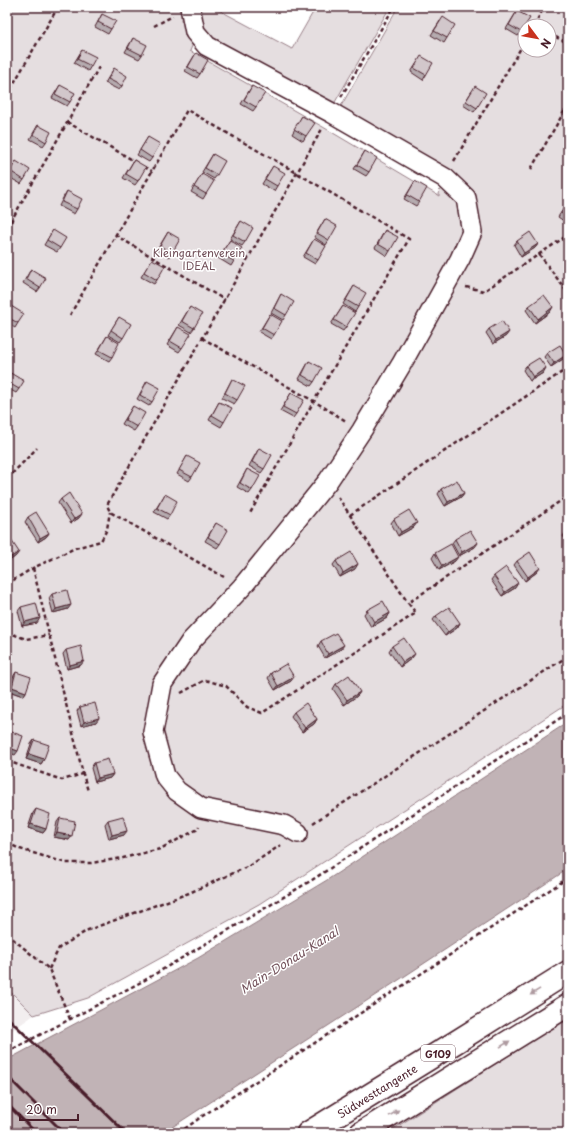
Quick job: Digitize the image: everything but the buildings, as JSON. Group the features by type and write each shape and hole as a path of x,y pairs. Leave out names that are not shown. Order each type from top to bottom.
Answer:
{"highway":[{"name":"Südwesttangente","path":"308,1133 568,972"},
{"name":"G109","path":"361,1133 568,1005"}],"lane":[{"path":"190,7 195,32 207,46 332,113 445,178 466,198 472,232 447,284 401,365 362,430 328,481 242,588 191,641 162,684 153,732 165,776 177,791 201,808 284,825 298,833"}],"path":[{"path":"7,96 58,7"},
{"path":"7,584 33,568 75,548 101,541 107,529 110,512 107,505 112,495 394,7"},
{"path":"538,18 544,7"},
{"path":"557,38 568,43"},
{"path":"445,178 517,55"},
{"path":"7,228 99,68"},
{"path":"531,169 568,105"},
{"path":"70,315 188,110 409,239 249,515"},
{"path":"67,122 152,172"},
{"path":"115,235 225,300"},
{"path":"447,284 484,292 568,235"},
{"path":"539,254 568,293"},
{"path":"202,338 314,401 362,430"},
{"path":"350,515 568,368"},
{"path":"7,479 37,448"},
{"path":"177,698 180,693 205,680 226,686 247,707 262,713 416,613 328,481"},
{"path":"408,603 568,496"},
{"path":"110,512 242,588"},
{"path":"33,568 88,791"},
{"path":"7,632 26,639 49,635"},
{"path":"49,969 59,948 88,930 190,893 249,866 568,656"},
{"path":"7,1052 145,980 312,880 568,713"},
{"path":"7,761 62,780 83,774"},
{"path":"7,843 20,849 66,863 91,863 123,858 160,849 198,828 211,810"},
{"path":"179,1133 208,1112 568,878"},
{"path":"7,934 49,969 70,1019"}],"shaded area":[{"path":"7,990 34,1015 7,1034"}],"green space":[{"name":"Kleingartenverein IDEAL","path":"7,7 182,7 181,20 194,41 190,51 323,127 439,196 441,173 337,113 398,7 568,7 568,703 259,904 88,998 34,1015 7,988"},
{"path":"196,7 218,7 217,9 292,49 316,7 390,7 331,109 206,37"},
{"path":"568,1018 568,1133 387,1133"}],"water":[{"name":"Main-Donau-Kanal","path":"568,722 568,869 163,1133 7,1133 7,1060 198,958 327,880"}],"railway":[{"path":"7,1017 126,1133"},
{"path":"7,1076 64,1133"},
{"path":"7,1104 36,1133"}]}
